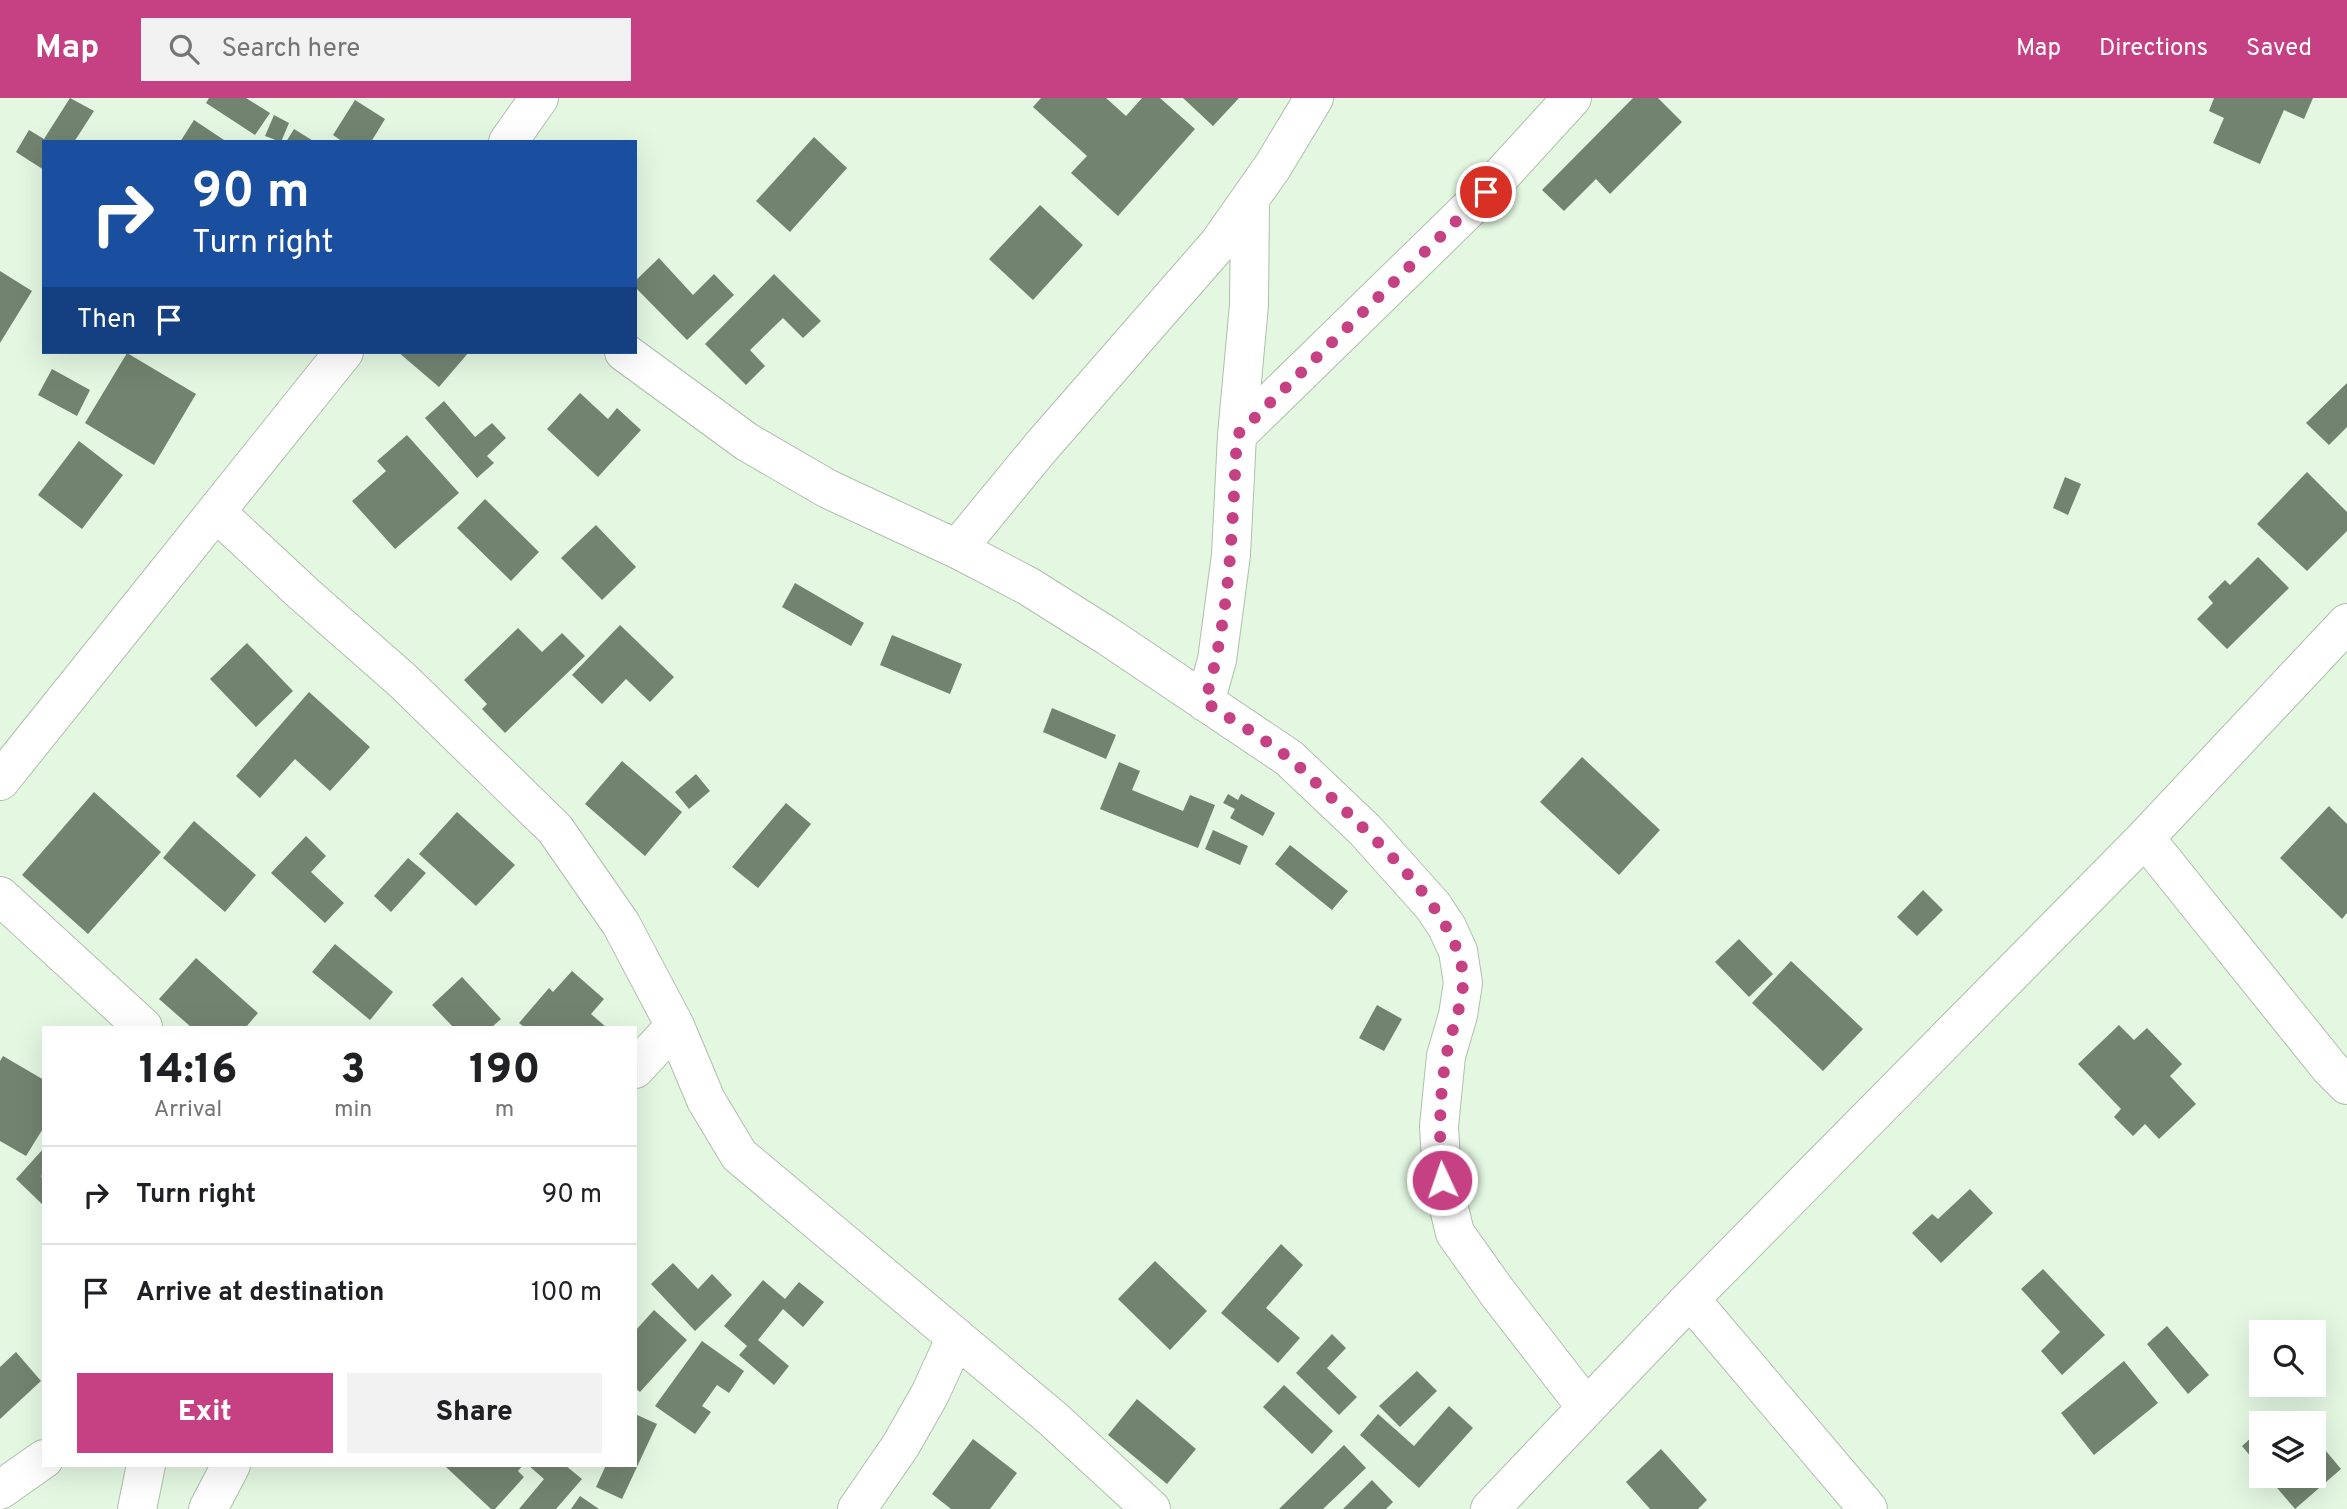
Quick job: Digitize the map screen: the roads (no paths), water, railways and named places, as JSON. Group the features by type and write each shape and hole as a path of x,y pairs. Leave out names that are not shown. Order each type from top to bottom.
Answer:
{"street":[{"path":"509,140 539,98"},
{"path":"957,549 1041,447 1219,243 1250,202 1314,98"},
{"path":"1237,435 1486,192 1572,98"},
{"path":"1205,702 1217,660 1231,555 1237,435 1249,305 1250,202"},
{"path":"0,781 342,354"},
{"path":"627,354 747,442 828,489 957,549 1028,586 1289,758 1366,830 1414,883 1447,927 1458,951 1463,983 1458,1015 1446,1056 1439,1126 1442,1180 1455,1233 1497,1292 1586,1406"},
{"path":"216,512 402,680 555,829 621,924 675,1026 706,1100 739,1155 1052,1418 1152,1509"},
{"path":"1490,1509 1690,1299 2146,838 2347,624"},
{"path":"2146,838 2330,1069 2347,1085"},
{"path":"0,896 142,1026"},
{"path":"637,1067 675,1026"},
{"path":"1690,1299 1868,1509"},
{"path":"857,1509 901,1445 930,1394 956,1338"},
{"path":"0,1490 42,1460"},
{"path":"137,1509 146,1467"},
{"path":"208,1509 230,1467"}]}
